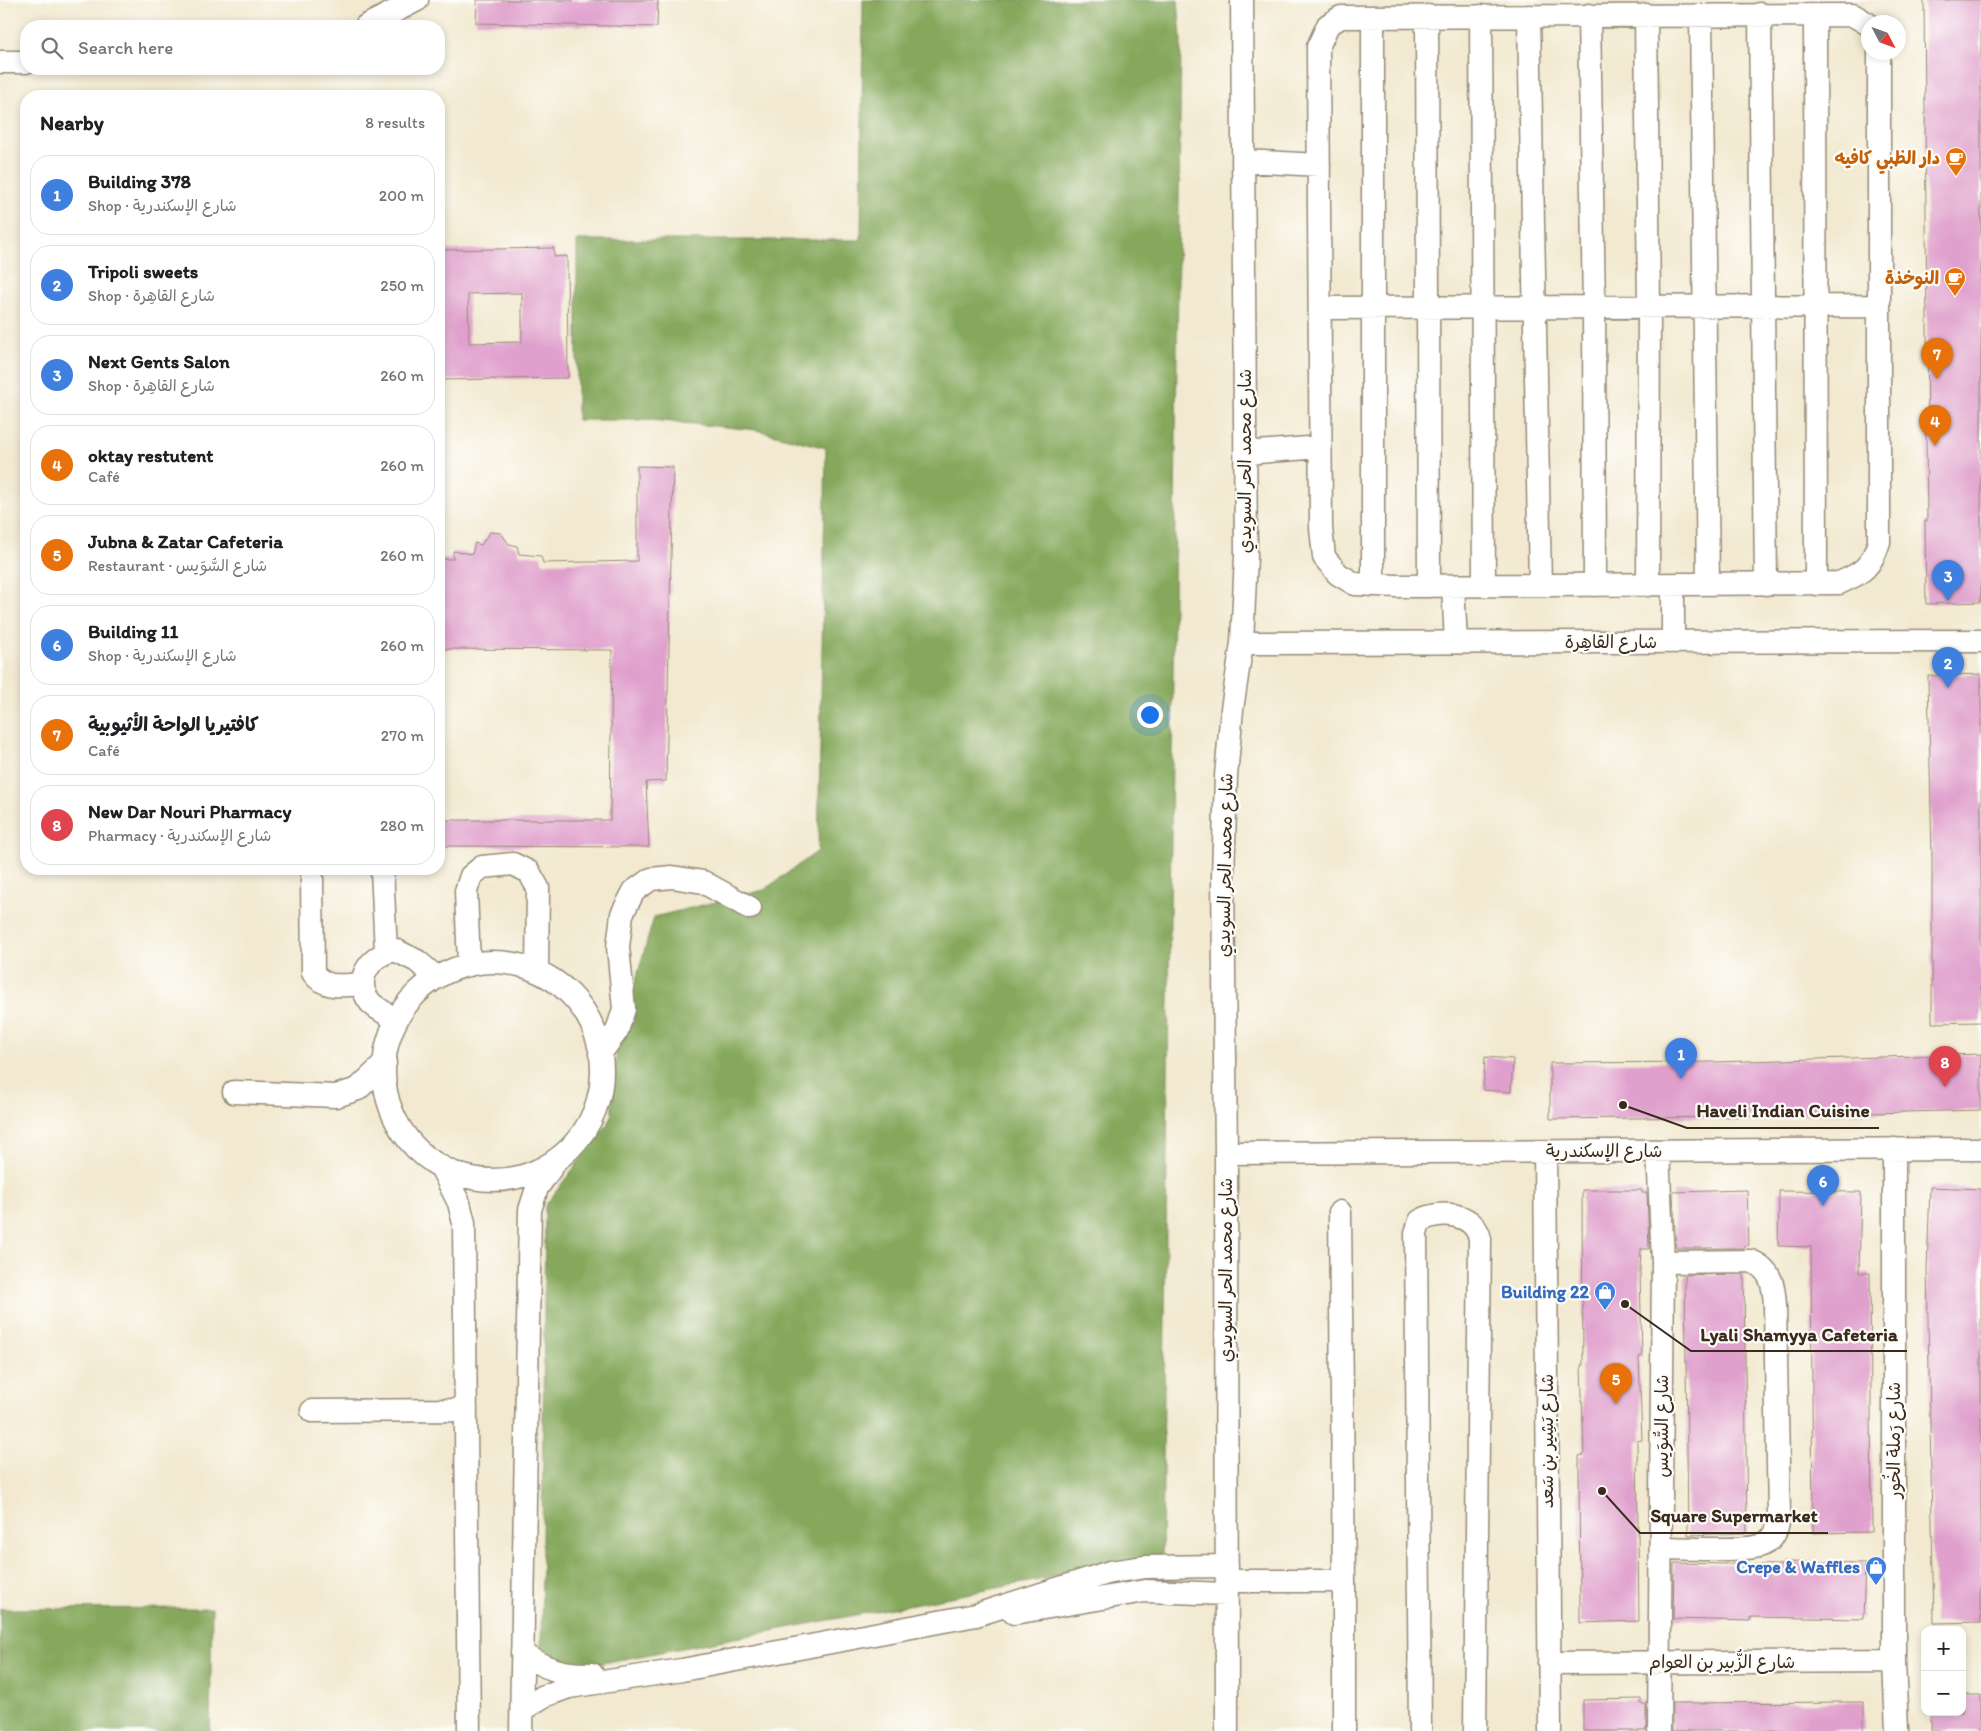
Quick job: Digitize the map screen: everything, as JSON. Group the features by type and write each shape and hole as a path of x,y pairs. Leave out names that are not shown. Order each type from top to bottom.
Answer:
{"street":[{"path":"378,20 417,0"},
{"name":"شارع محمد الحر السويدي","path":"1227,1731 1226,1154 1222,992 1223,826 1232,709 1242,643 1246,556 1242,0"},
{"path":"1760,14 1765,307 1766,584"},
{"path":"1861,20 1853,15 1760,14 1427,16 1341,17 1328,25 1318,47 1320,447 1324,557 1338,574 1355,584 1429,586 1484,584 1839,584 1860,575 1874,558 1879,542 1879,60"},
{"path":"1589,15 1594,307 1595,585"},
{"path":"1646,15 1649,307 1648,585"},
{"path":"1700,15 1708,584"},
{"path":"1815,15 1816,584"},
{"path":"1427,16 1426,308 1429,586"},
{"path":"1481,16 1484,584"},
{"path":"1529,16 1540,584"},
{"path":"1373,17 1373,584"},
{"path":"0,62 20,62"},
{"path":"1243,161 1319,164"},
{"path":"1320,308 1879,306"},
{"path":"1246,452 1320,447"},
{"path":"1673,585 1673,642"},
{"path":"1453,586 1456,642"},
{"name":"شارع القاهِرة","path":"1242,643 1981,641"},
{"path":"469,965 466,891 471,876 482,866 513,864 529,872 538,888 537,971"},
{"path":"382,875 386,952"},
{"path":"600,1054 618,1031 624,1010 618,947 622,914 634,891 651,880 672,876 703,882 750,908"},
{"path":"312,878 313,973 319,981 328,985 362,984"},
{"path":"396,1020 371,1003 362,984 365,971 377,956 395,950 417,961 437,978"},
{"path":"521,1721 530,1210 537,1188 558,1159 583,1133 598,1101 603,1066 596,1030 577,1000 550,976 517,963 482,961 447,971 418,991 396,1020 385,1054 385,1090 400,1129 416,1148 441,1167 469,1178 500,1180 531,1173 558,1159"},
{"path":"234,1092 336,1096 358,1089 385,1063"},
{"name":"شارع رَملة الخُور","path":"1894,1149 1894,1661 1897,1731"},
{"name":"شارع الإسكندرية","path":"1226,1154 1981,1149"},
{"name":"شارع السُّوَيس","path":"1658,1151 1663,1262 1659,1731"},
{"name":"شارع بَشِير بن سَعد","path":"1545,1152 1550,1731"},
{"path":"441,1167 459,1203 464,1223 469,1731"},
{"path":"1340,1212 1344,1731"},
{"path":"1420,1731 1416,1233 1420,1221 1429,1216 1443,1215 1471,1221 1478,1230 1480,1240 1475,1731"},
{"path":"1661,1548 1756,1547 1764,1544 1776,1532 1778,1516 1775,1306 1772,1281 1762,1265 1751,1261 1663,1262"},
{"path":"312,1411 466,1410"},
{"path":"976,1615 1093,1576 1145,1567 1227,1580"},
{"path":"1145,1567 1145,1591"},
{"path":"521,1721 556,1690 675,1671 976,1615 1037,1610 1145,1591 1227,1580 1344,1581"},
{"path":"522,1653 541,1666 558,1672 620,1679"},
{"name":"شارع الزُّبير بن العوام","path":"1549,1663 1894,1661"}],"green space":[{"path":"863,0 1178,0 1181,38 1162,1554 1034,1581 582,1667 541,1657 545,1206 611,1119 617,1046 654,917 764,890 818,851 826,448 757,430 651,420 577,420 577,240 861,240"},
{"path":"212,1608 210,1731 0,1731 0,1609"}],"building":[{"path":"477,0 658,0 657,27 476,23"},
{"path":"1924,0 1981,0 1981,602 1926,604 1926,433 1928,433"},
{"path":"554,248 554,257 567,256 568,378 445,380 445,250","holes":["522,293 522,342 469,343 468,294"]},
{"path":"637,466 673,467 666,781 646,782 649,847 445,846 445,820 610,820 612,650 445,649 445,559 453,559 453,551 472,554 475,543 481,545 490,532 501,533 509,544 517,546 519,554 541,556 543,563 637,561"},
{"path":"1981,674 1981,1022 1932,1023 1932,858 1928,676"},
{"path":"1981,1054 1981,1110 1724,1117 1550,1119 1550,1063 1716,1062"},
{"path":"1485,1057 1513,1059 1511,1092 1483,1090"},
{"path":"1930,1187 1981,1189 1981,1622 1934,1623 1927,1269"},
{"path":"1582,1190 1642,1190 1642,1193 1647,1193 1649,1249 1641,1249 1640,1272 1642,1356 1639,1357 1642,1440 1637,1441 1639,1621 1580,1623 1579,1456 1584,1455 1581,1365 1583,1365"},
{"path":"1747,1190 1749,1245 1743,1246 1743,1248 1676,1248 1673,1192"},
{"path":"1779,1191 1861,1192 1859,1273 1870,1273 1872,1532 1813,1533 1811,1247 1778,1246"},
{"path":"1744,1274 1747,1533 1688,1535 1685,1275"},
{"path":"1783,1562 1865,1563 1863,1619 1751,1617 1751,1621 1673,1619 1674,1563 1783,1565"},
{"path":"1966,1695 1981,1695 1981,1731 1931,1731 1931,1716 1966,1716"},
{"path":"1641,1699 1641,1704 1646,1704 1646,1731 1583,1731 1583,1700"},
{"path":"1864,1702 1864,1731 1672,1731 1672,1703"}],"place":[{"name":"دار الظبي كافيه","path":"1956,177"},
{"name":"النوخذة","path":"1955,297"},
{"name":"كافتيريا الواحة الأثيوبية","path":"1937,379"},
{"name":"oktay restutent","path":"1935,446"},
{"name":"Next Gents Salon","path":"1948,601"},
{"name":"Tripoli sweets","path":"1948,688"},
{"name":"Building 378","path":"1681,1079"},
{"name":"New Dar Nouri Pharmacy","path":"1945,1087"},
{"name":"Haveli Indian Cuisine","path":"1623,1105"},
{"name":"Building 11","path":"1823,1206"},
{"name":"Lyali Shamyya Cafeteria","path":"1625,1304"},
{"name":"Building 22","path":"1605,1311"},
{"name":"Jubna & Zatar Cafeteria","path":"1616,1404"},
{"name":"Square Supermarket","path":"1602,1491"},
{"name":"Crepe & Waffles","path":"1876,1586"}]}
